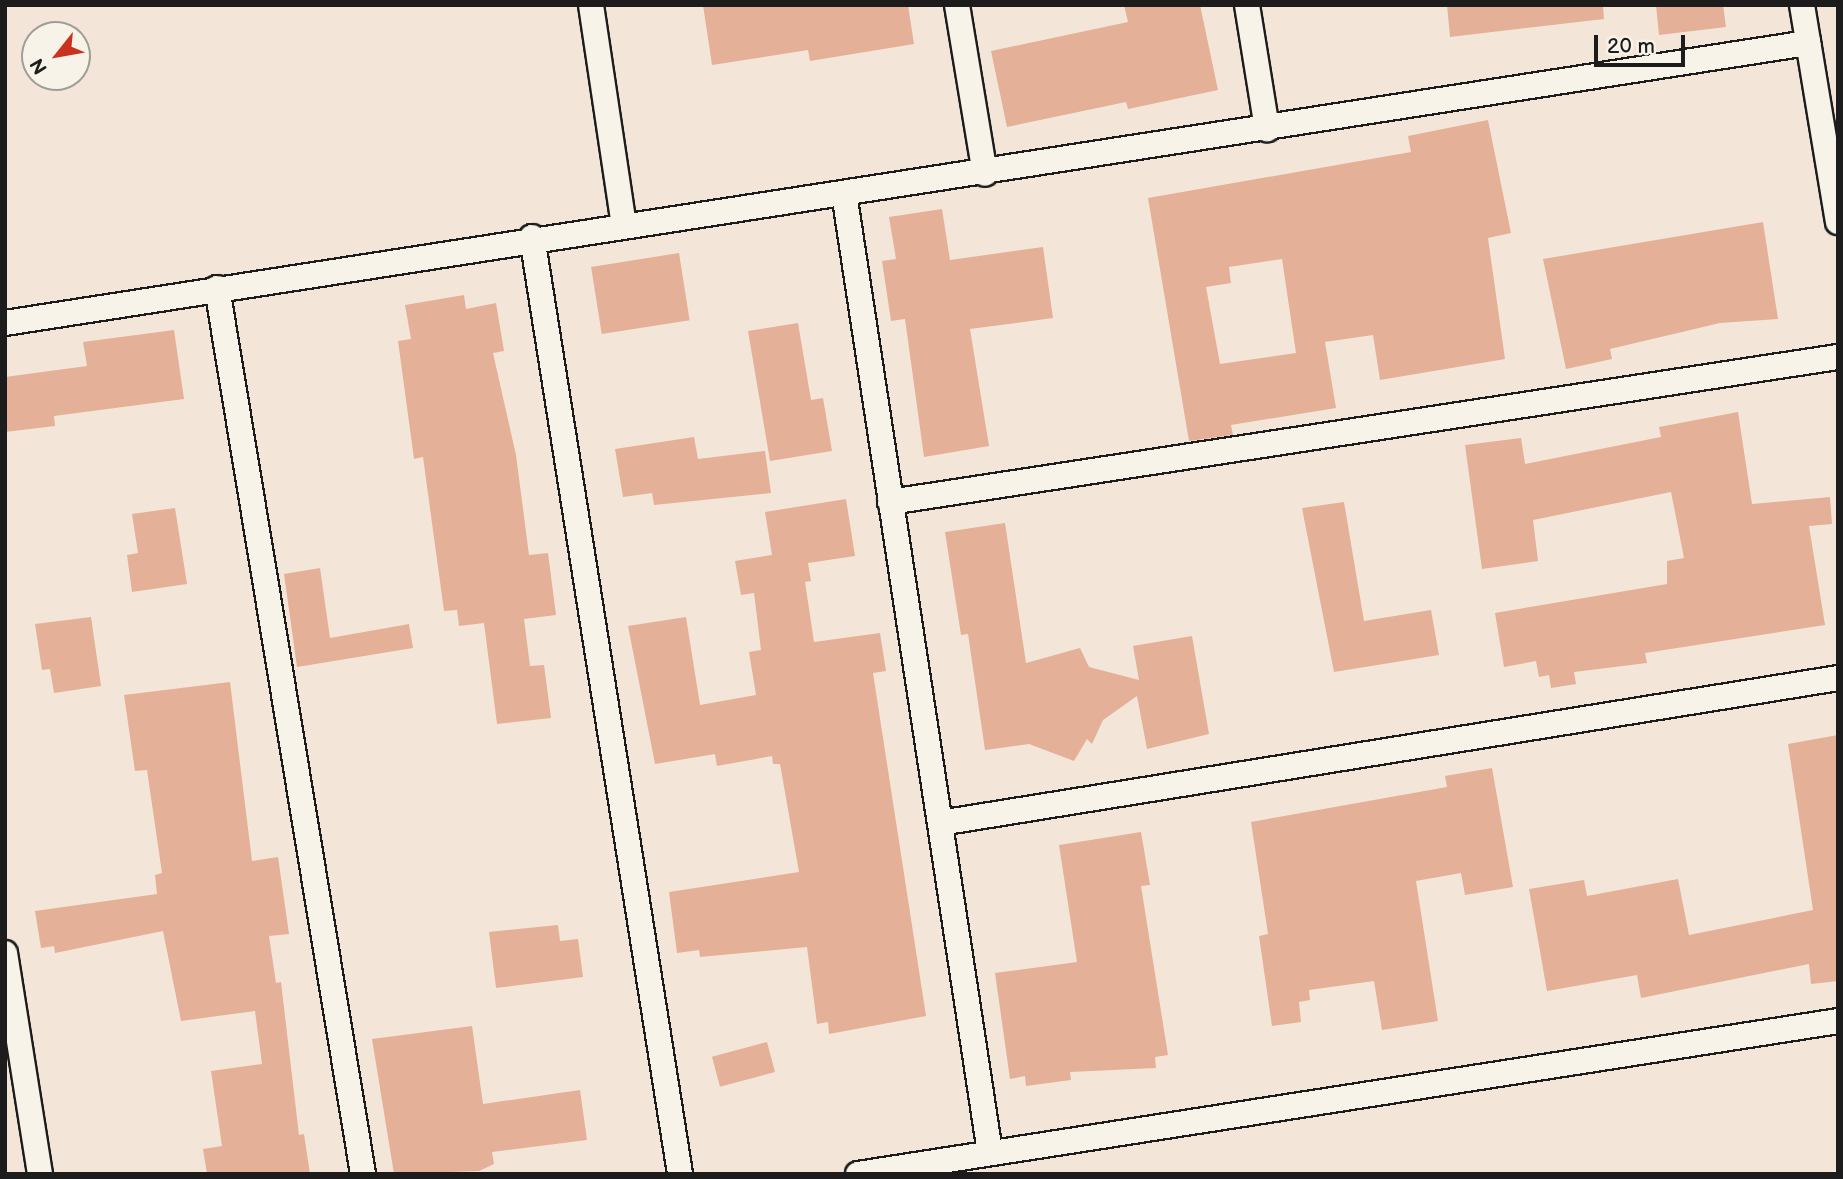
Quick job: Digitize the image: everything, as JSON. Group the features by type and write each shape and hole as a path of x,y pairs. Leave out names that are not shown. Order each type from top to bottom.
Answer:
{"street":[{"path":"591,5 624,225"},
{"path":"957,5 985,174"},
{"path":"1247,5 1267,129"},
{"path":"1802,5 1838,222"},
{"path":"5,323 532,237 985,174 1808,43"},
{"path":"844,193 990,1153"},
{"path":"532,237 680,1174"},
{"path":"217,288 363,1174"},
{"path":"890,502 1838,357"},
{"path":"940,823 1838,678"},
{"path":"5,953 40,1174"},
{"path":"858,1174 1838,1021"}],"building":[{"path":"703,5 908,5 914,44 810,61 808,50 712,65"},
{"path":"1124,5 1200,5 1218,90 1128,109 1126,102 1007,127 991,51 1128,22"},
{"path":"1447,5 1603,5 1604,19 1450,37"},
{"path":"1656,5 1723,5 1726,27 1659,35"},
{"path":"1488,120 1511,233 1488,238 1505,359 1380,380 1373,335 1325,342 1336,408 1231,425 1233,435 1189,441 1148,198 1411,152 1408,136","holes":["1282,259 1296,353 1220,364 1206,287 1231,283 1229,267"]},
{"path":"942,209 950,260 1043,247 1053,318 970,329 989,446 924,457 905,319 891,321 882,261 896,259 889,217"},
{"path":"1763,222 1778,319 1720,323 1610,349 1612,359 1566,369 1543,259"},
{"path":"679,253 690,320 602,334 591,267"},
{"path":"464,295 466,309 496,303 504,351 493,353 516,455 529,555 548,553 556,615 524,619 530,666 544,665 551,718 497,724 484,623 459,626 457,610 444,611 423,457 414,459 398,341 411,339 405,305"},
{"path":"798,323 811,400 823,398 832,451 770,461 748,331"},
{"path":"174,330 184,399 54,416 55,426 5,432 5,377 87,366 83,342"},
{"path":"1738,412 1752,504 1830,497 1832,524 1809,526 1825,625 1645,653 1647,663 1574,672 1576,684 1551,688 1549,675 1539,677 1536,661 1504,667 1495,613 1667,584 1667,561 1684,558 1671,492 1533,520 1538,561 1482,569 1465,445 1521,438 1525,464 1661,437 1659,427"},
{"path":"694,437 698,459 765,451 771,493 654,505 652,493 623,497 615,449"},
{"path":"846,499 855,556 808,563 811,581 805,582 814,642 880,633 886,671 873,673 926,1016 829,1034 828,1022 817,1024 807,947 700,957 699,950 677,953 669,892 799,872 780,764 773,764 772,756 717,766 715,754 655,764 628,626 686,617 700,705 756,695 749,652 761,650 754,593 741,595 735,561 772,555 765,512"},
{"path":"1344,502 1364,621 1431,610 1439,655 1334,672 1302,508"},
{"path":"175,508 187,584 132,592 127,555 138,553 132,514"},
{"path":"1005,523 1026,663 1080,648 1089,667 1139,680 1133,646 1192,636 1209,734 1147,749 1137,696 1103,720 1092,744 1087,739 1074,761 1029,744 985,750 968,634 961,635 945,532"},
{"path":"320,568 330,638 409,624 413,648 297,667 284,574"},
{"path":"91,617 101,686 54,693 50,669 42,670 35,624"},
{"path":"230,682 252,861 278,857 289,934 269,936 276,983 281,982 299,1135 304,1134 310,1174 207,1174 203,1149 222,1146 211,1071 262,1064 255,1011 181,1021 163,931 55,953 54,946 41,948 35,911 157,894 155,875 162,873 147,770 135,771 124,695"},
{"path":"1838,735 1838,981 1811,984 1809,964 1641,998 1637,975 1547,991 1529,889 1584,880 1587,896 1678,879 1689,935 1813,910 1788,744"},
{"path":"1492,768 1513,887 1465,895 1461,873 1416,881 1438,1021 1382,1030 1374,981 1309,990 1310,1000 1299,1002 1301,1022 1272,1026 1259,936 1268,934 1251,822 1447,787 1445,776"},
{"path":"1141,832 1150,885 1141,886 1168,1055 1155,1057 1156,1068 1070,1072 1071,1080 1026,1086 1025,1076 1010,1079 995,973 1077,962 1059,845"},
{"path":"558,925 560,941 578,939 583,977 496,988 489,932"},
{"path":"472,1026 483,1104 580,1090 587,1140 492,1152 494,1164 479,1171 394,1174 372,1039"},
{"path":"767,1042 775,1072 720,1087 712,1057"}]}
